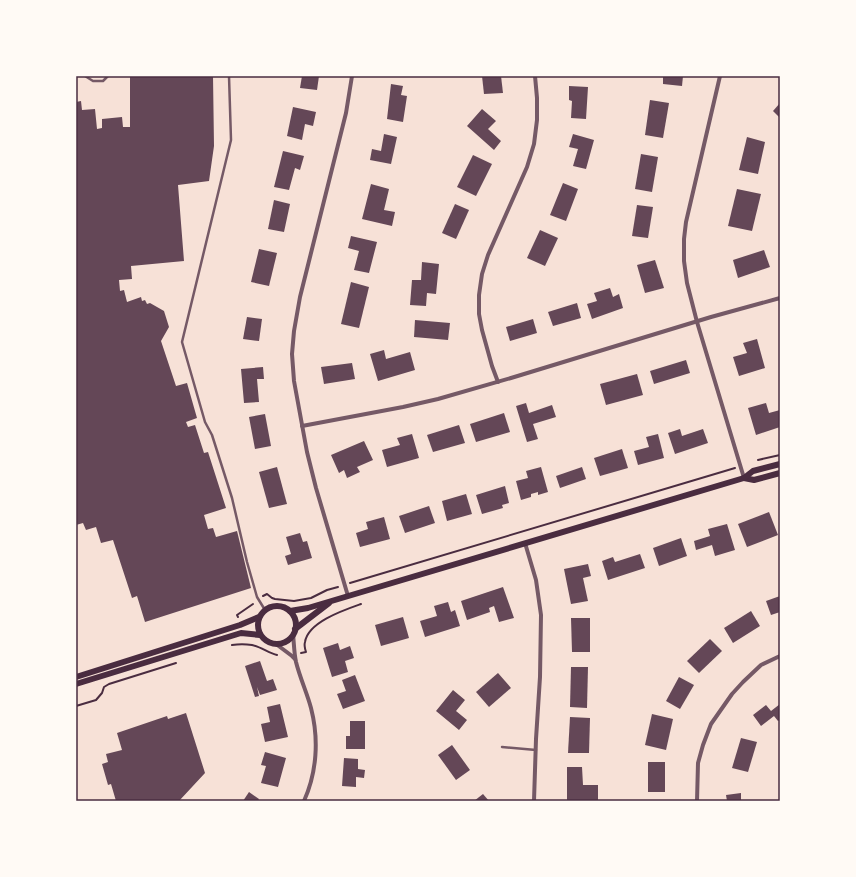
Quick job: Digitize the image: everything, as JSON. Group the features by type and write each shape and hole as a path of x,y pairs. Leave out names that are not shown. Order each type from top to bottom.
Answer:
{"main road":[{"path":"290,611 308,608 332,601 744,478 753,471 780,464"},
{"path":"744,478 754,480 780,473"},
{"path":"294,632 296,624 294,618 290,611 280,606 274,606 265,610 259,617 257,623 260,635 264,640 276,644 282,643 288,641 294,632 332,601"},
{"path":"76,677 240,625 259,617"},
{"path":"76,684 241,633 260,635"}],"street":[{"path":"348,596 316,488 307,452 294,381 292,354 294,331 300,297 346,113 352,76"},
{"path":"498,382 482,330 479,314 479,295 482,274 488,255 527,167 534,144 538,98 535,76"},
{"path":"720,76 686,222 684,261 687,283 697,322 744,478"},
{"path":"302,426 404,407 438,399 780,298"},
{"path":"525,543 536,580 541,615 540,678 534,801"},
{"path":"294,632 296,661 311,708 315,726 315,766 304,801"},
{"path":"276,644 292,656 296,661"},
{"path":"697,801 698,763 711,724 732,694 743,682 761,666 780,656"}],"lane":[{"path":"85,76 93,81 103,81 108,76"},
{"path":"229,76 231,140 182,342 205,422 212,435 232,498 257,597 265,610"},
{"path":"502,747 536,750"}],"path":[{"path":"356,581 741,466"},
{"path":"266,594 275,599 294,601 310,598 333,588"},
{"path":"303,653 306,652 305,640 310,632 321,622 337,613 361,604"},
{"path":"238,615 252,605"},
{"path":"231,645 252,645 277,655"},
{"path":"76,706 96,700 102,693 104,687 109,684 179,662"}],"building":[{"path":"130,76 213,76 214,146 209,181 178,185 184,261 131,266 132,279 119,280 120,291 124,290 127,302 141,297 142,301 145,300 147,304 150,303 164,311 169,327 161,341 176,386 187,383 197,418 186,422 188,427 195,425 204,453 208,452 226,508 204,515 208,529 213,528 216,537 237,531 251,588 145,622 137,596 132,598 113,540 101,543 96,527 86,530 83,523 76,525 76,102 81,101 82,110 95,109 97,129 102,128 102,119 122,117 123,127 130,127"},
{"path":"302,76 319,76 317,90 300,88"},
{"path":"482,76 501,76 503,93 484,94"},
{"path":"663,76 683,76 682,86 663,84"},
{"path":"391,84 403,86 401,95 407,96 403,122 387,119"},
{"path":"569,86 588,87 586,119 571,118 572,101 569,100"},
{"path":"650,100 669,103 663,138 645,135"},
{"path":"780,103 780,118 773,111"},
{"path":"293,107 316,112 313,126 305,124 302,140 287,136"},
{"path":"482,109 496,121 488,129 501,141 494,150 467,126"},
{"path":"384,134 397,137 391,164 370,160 372,149 381,151"},
{"path":"573,134 594,140 586,169 573,166 578,149 569,147"},
{"path":"747,137 765,142 758,174 739,170"},
{"path":"283,151 304,156 300,170 295,168 289,190 274,187"},
{"path":"641,154 658,157 652,192 635,189"},
{"path":"473,155 492,164 476,196 457,187"},
{"path":"563,183 578,189 566,221 550,215"},
{"path":"371,184 389,189 384,210 395,212 392,226 362,219"},
{"path":"737,189 761,194 752,231 728,226"},
{"path":"274,200 290,204 284,232 268,229"},
{"path":"455,204 469,210 456,239 442,233"},
{"path":"637,205 653,207 648,238 632,236"},
{"path":"540,230 558,238 545,266 527,258"},
{"path":"351,236 377,242 369,273 354,270 359,251 348,248"},
{"path":"259,249 277,253 269,286 251,282"},
{"path":"764,250 770,267 738,278 733,260"},
{"path":"655,260 664,288 645,293 637,265"},
{"path":"422,262 439,264 436,294 427,293 426,306 410,305 412,280 421,280"},
{"path":"351,282 369,287 359,328 341,324"},
{"path":"610,288 613,297 619,294 623,308 592,319 587,304 597,301 594,293"},
{"path":"577,303 581,318 553,326 548,312"},
{"path":"247,317 262,319 259,341 243,339"},
{"path":"533,319 537,333 510,341 506,327"},
{"path":"415,320 450,323 448,340 414,337"},
{"path":"757,339 765,368 739,376 733,357 747,353 743,343"},
{"path":"384,350 386,359 410,352 415,370 378,381 370,354"},
{"path":"686,360 690,373 654,384 650,371"},
{"path":"352,363 355,379 324,384 321,367"},
{"path":"263,367 264,379 257,379 259,402 244,403 241,369"},
{"path":"637,374 643,395 606,405 600,384"},
{"path":"526,403 529,413 552,405 556,417 533,424 538,439 527,442 516,406"},
{"path":"766,403 769,413 780,410 780,427 756,435 748,408"},
{"path":"504,413 510,432 476,442 470,424"},
{"path":"265,414 271,446 255,449 249,417"},
{"path":"459,425 465,443 433,452 427,435"},
{"path":"680,429 682,436 703,429 708,443 675,454 668,433"},
{"path":"412,434 419,458 387,467 382,450 400,445 397,438"},
{"path":"658,434 664,458 638,465 634,451 649,447 646,437"},
{"path":"364,441 373,460 357,467 360,472 347,478 344,470 339,473 331,455"},
{"path":"622,449 628,468 600,476 594,458"},
{"path":"277,467 287,504 269,508 259,472"},
{"path":"541,467 548,492 538,495 538,492 531,494 531,497 521,500 516,481 528,478 526,471"},
{"path":"582,467 586,479 560,488 556,476"},
{"path":"505,486 509,503 502,505 503,508 482,514 476,495"},
{"path":"466,494 472,514 447,521 442,501"},
{"path":"429,506 435,523 405,533 399,516"},
{"path":"769,512 778,535 747,547 738,524"},
{"path":"384,517 390,539 360,547 356,533 368,529 366,522"},
{"path":"727,524 735,550 715,556 712,545 696,550 694,541 710,536 708,529"},
{"path":"300,533 303,542 307,541 312,558 288,565 285,556 291,554 286,537"},
{"path":"681,538 687,556 659,566 653,548"},
{"path":"640,554 645,568 608,580 602,561 613,557 615,562"},
{"path":"588,564 591,576 583,578 588,601 571,604 564,569"},
{"path":"503,587 514,618 499,622 494,606 489,608 490,612 467,620 461,601"},
{"path":"780,596 780,612 771,615 766,601"},
{"path":"448,602 451,612 455,610 460,626 425,637 420,621 437,616 434,606"},
{"path":"751,611 760,626 733,643 724,628"},
{"path":"403,617 409,638 381,646 375,625"},
{"path":"571,618 590,618 590,652 572,652"},
{"path":"710,639 722,651 699,673 687,661"},
{"path":"338,643 340,650 350,646 354,658 345,661 348,672 332,677 323,648"},
{"path":"260,661 267,681 273,679 277,690 260,695 257,687 259,696 255,697 245,666"},
{"path":"571,667 588,667 587,708 570,707"},
{"path":"498,673 511,688 489,707 476,692"},
{"path":"355,675 365,701 343,709 337,694 346,691 342,680"},
{"path":"679,677 694,685 680,709 666,701"},
{"path":"453,690 465,700 456,711 467,720 459,730 436,711"},
{"path":"280,704 288,737 265,742 261,724 270,722 267,707"},
{"path":"780,704 780,720 778,721 774,716 761,726 753,715 766,705 771,711"},
{"path":"186,713 205,773 179,801 116,801 111,784 108,785 102,764 108,762 106,754 122,750 117,733 167,716 168,719"},
{"path":"652,714 673,719 666,750 645,745"},
{"path":"570,717 590,718 589,753 568,753"},
{"path":"350,721 365,721 365,749 346,749 346,736 350,736"},
{"path":"741,738 757,742 748,772 732,768"},
{"path":"452,745 470,770 456,780 438,755"},
{"path":"265,752 286,758 278,787 261,783 266,766 261,765"},
{"path":"344,758 358,759 358,769 365,770 364,778 356,777 356,787 342,786"},
{"path":"648,762 665,762 665,792 648,792"},
{"path":"567,767 582,767 583,785 598,785 598,801 567,801"},
{"path":"249,792 259,799 258,801 243,801"},
{"path":"741,793 741,801 727,801 726,795"},
{"path":"483,794 489,801 474,801"}]}
